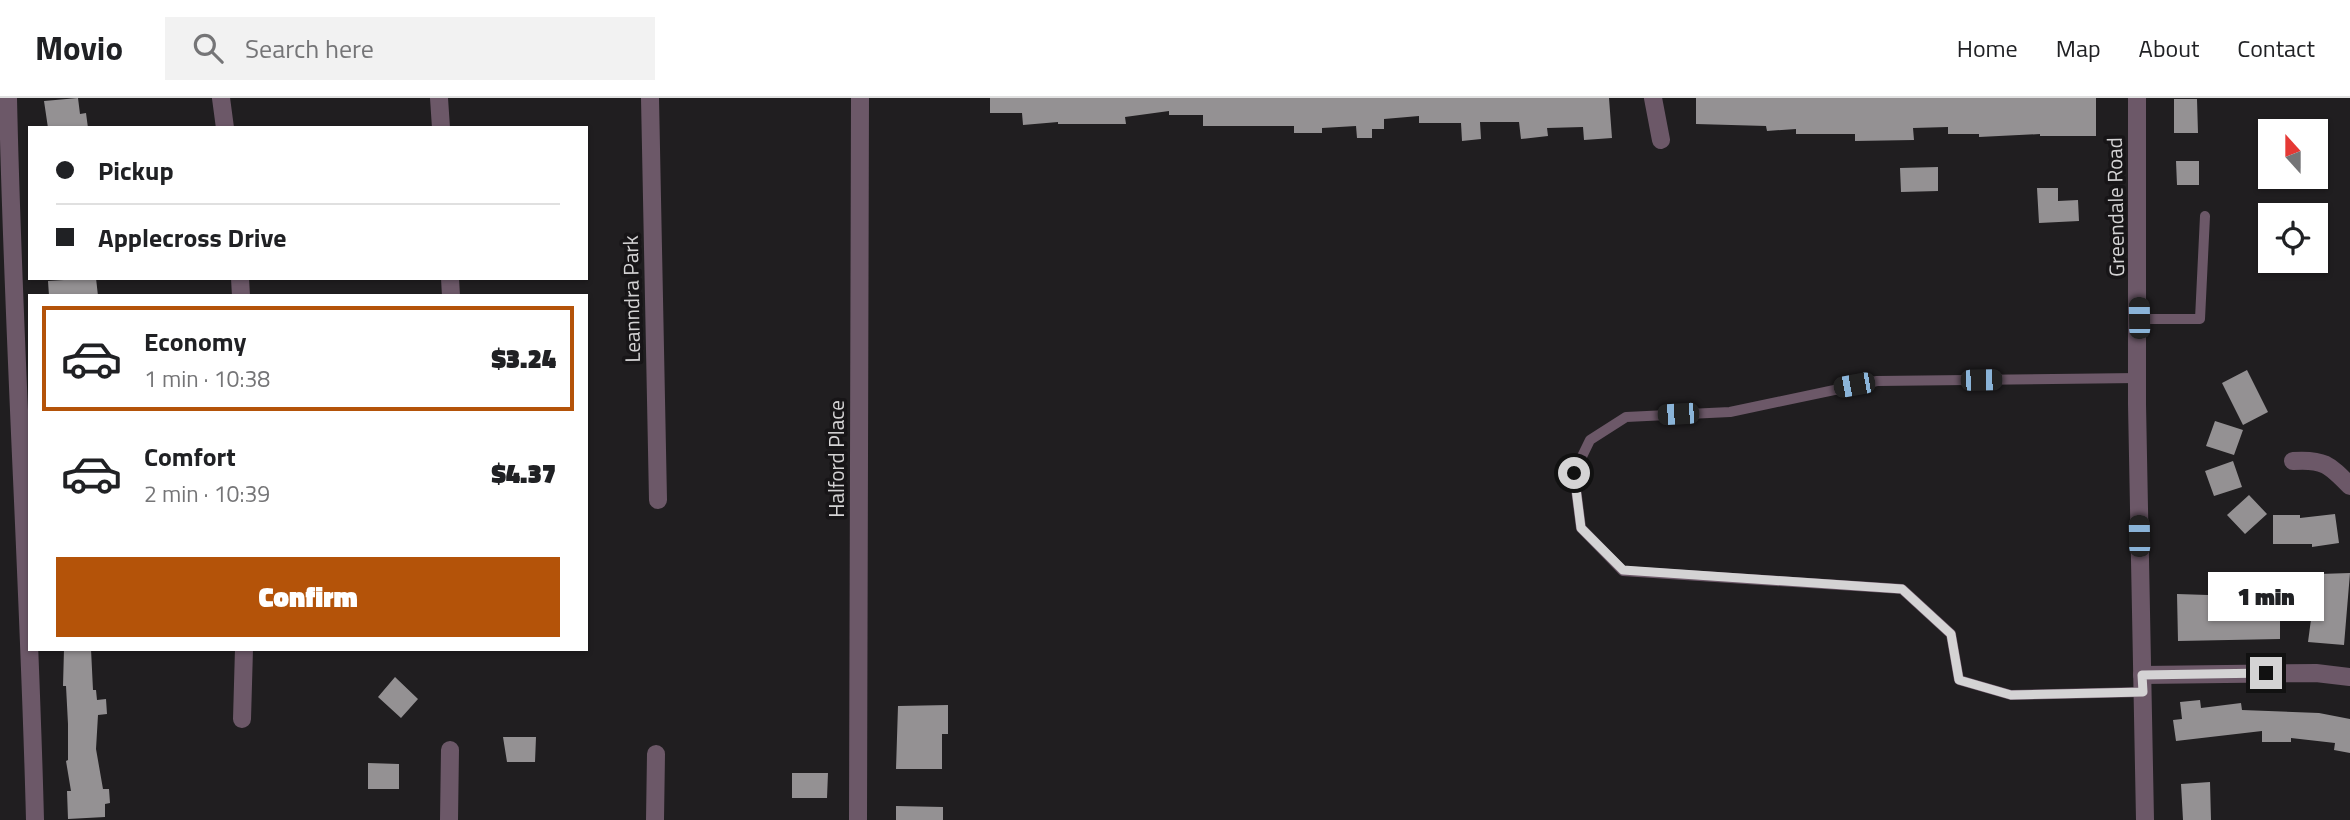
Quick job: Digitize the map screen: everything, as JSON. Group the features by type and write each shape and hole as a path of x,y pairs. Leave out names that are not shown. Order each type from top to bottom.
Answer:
{"street":[{"path":"8,98 6,286 28,631"},
{"path":"221,98 225,126"},
{"path":"439,98 441,126"},
{"name":"Leanndra Park","path":"650,98 659,500"},
{"name":"Halford Place","path":"858,820 860,98"},
{"path":"1653,98 1661,140"},
{"name":"Greendale Road","path":"2137,98 2138,378 2145,820"},
{"path":"2292,461 2315,460 2323,463 2332,467 2350,486"},
{"path":"29,651 35,820"},
{"path":"242,719 244,651"},
{"path":"2143,683 2316,673 2350,677"},
{"path":"449,820 450,750"},
{"path":"655,820 656,754"}],"lane":[{"path":"2139,318 2200,319 2205,216"},
{"path":"2138,378 1877,381 1730,412 1626,417 1590,440 1574,473 1581,528 1623,570 1902,589 1951,634 1959,680 2011,695 2143,683"}],"building":[{"path":"78,98 80,114 86,113 88,126 48,126 44,101"},
{"path":"990,98 1609,98 1612,138 1584,140 1583,127 1547,128 1548,136 1521,139 1519,122 1480,122 1481,139 1462,141 1461,123 1419,123 1419,116 1384,119 1384,129 1372,129 1372,138 1357,138 1356,126 1322,128 1322,133 1294,133 1294,126 1203,126 1203,115 1169,115 1169,111 1125,117 1126,124 1058,122 1023,125 1022,113 990,113"},
{"path":"1696,98 2096,98 2096,136 2040,134 1979,137 1979,134 1948,134 1948,127 1913,128 1914,140 1855,141 1855,134 1796,134 1796,129 1767,131 1766,126 1696,124"},
{"path":"2174,99 2197,99 2198,133 2174,133"},
{"path":"2176,161 2199,161 2199,185 2177,185"},
{"path":"1938,167 1938,191 1901,192 1900,168"},
{"path":"2037,188 2058,188 2058,201 2078,200 2079,221 2039,223"},
{"path":"96,280 98,294 49,294 48,281"},
{"path":"2247,370 2268,412 2243,425 2222,383"},
{"path":"2215,421 2243,430 2234,455 2206,446"},
{"path":"2233,461 2242,487 2214,496 2205,471"},
{"path":"2249,495 2267,514 2245,534 2227,515"},
{"path":"2335,514 2339,543 2312,547 2312,544 2273,544 2273,515 2300,515 2300,518"},
{"path":"2350,573 2344,645 2308,642 2312,612 2320,612 2319,574"},
{"path":"2249,592 2280,593 2280,639 2178,641 2177,594 2208,595 2208,599 2249,598"},
{"path":"64,651 91,651 93,690 96,690 97,700 106,699 107,714 98,715 96,749 103,789 109,789 110,803 105,804 105,817 68,819 67,791 71,791 66,761 66,686 63,686"},
{"path":"395,677 418,699 401,718 378,697"},
{"path":"2200,700 2201,708 2241,703 2242,710 2319,713 2350,719 2350,753 2334,750 2335,743 2291,738 2291,742 2262,742 2262,731 2176,741 2173,720 2182,719 2180,702"},
{"path":"948,705 948,734 942,734 942,769 896,769 898,706"},
{"path":"503,737 536,737 535,762 507,762"},
{"path":"368,763 399,764 399,789 368,789"},
{"path":"792,773 828,773 827,798 792,798"},
{"path":"2210,782 2211,820 2183,820 2181,784"},
{"path":"896,806 943,807 943,820 896,820"}],"route":[{"path":"1574,473 1581,528 1623,570 1902,589 1951,634 1959,680 2011,695 2143,692 2142,675 2266,673"}]}
